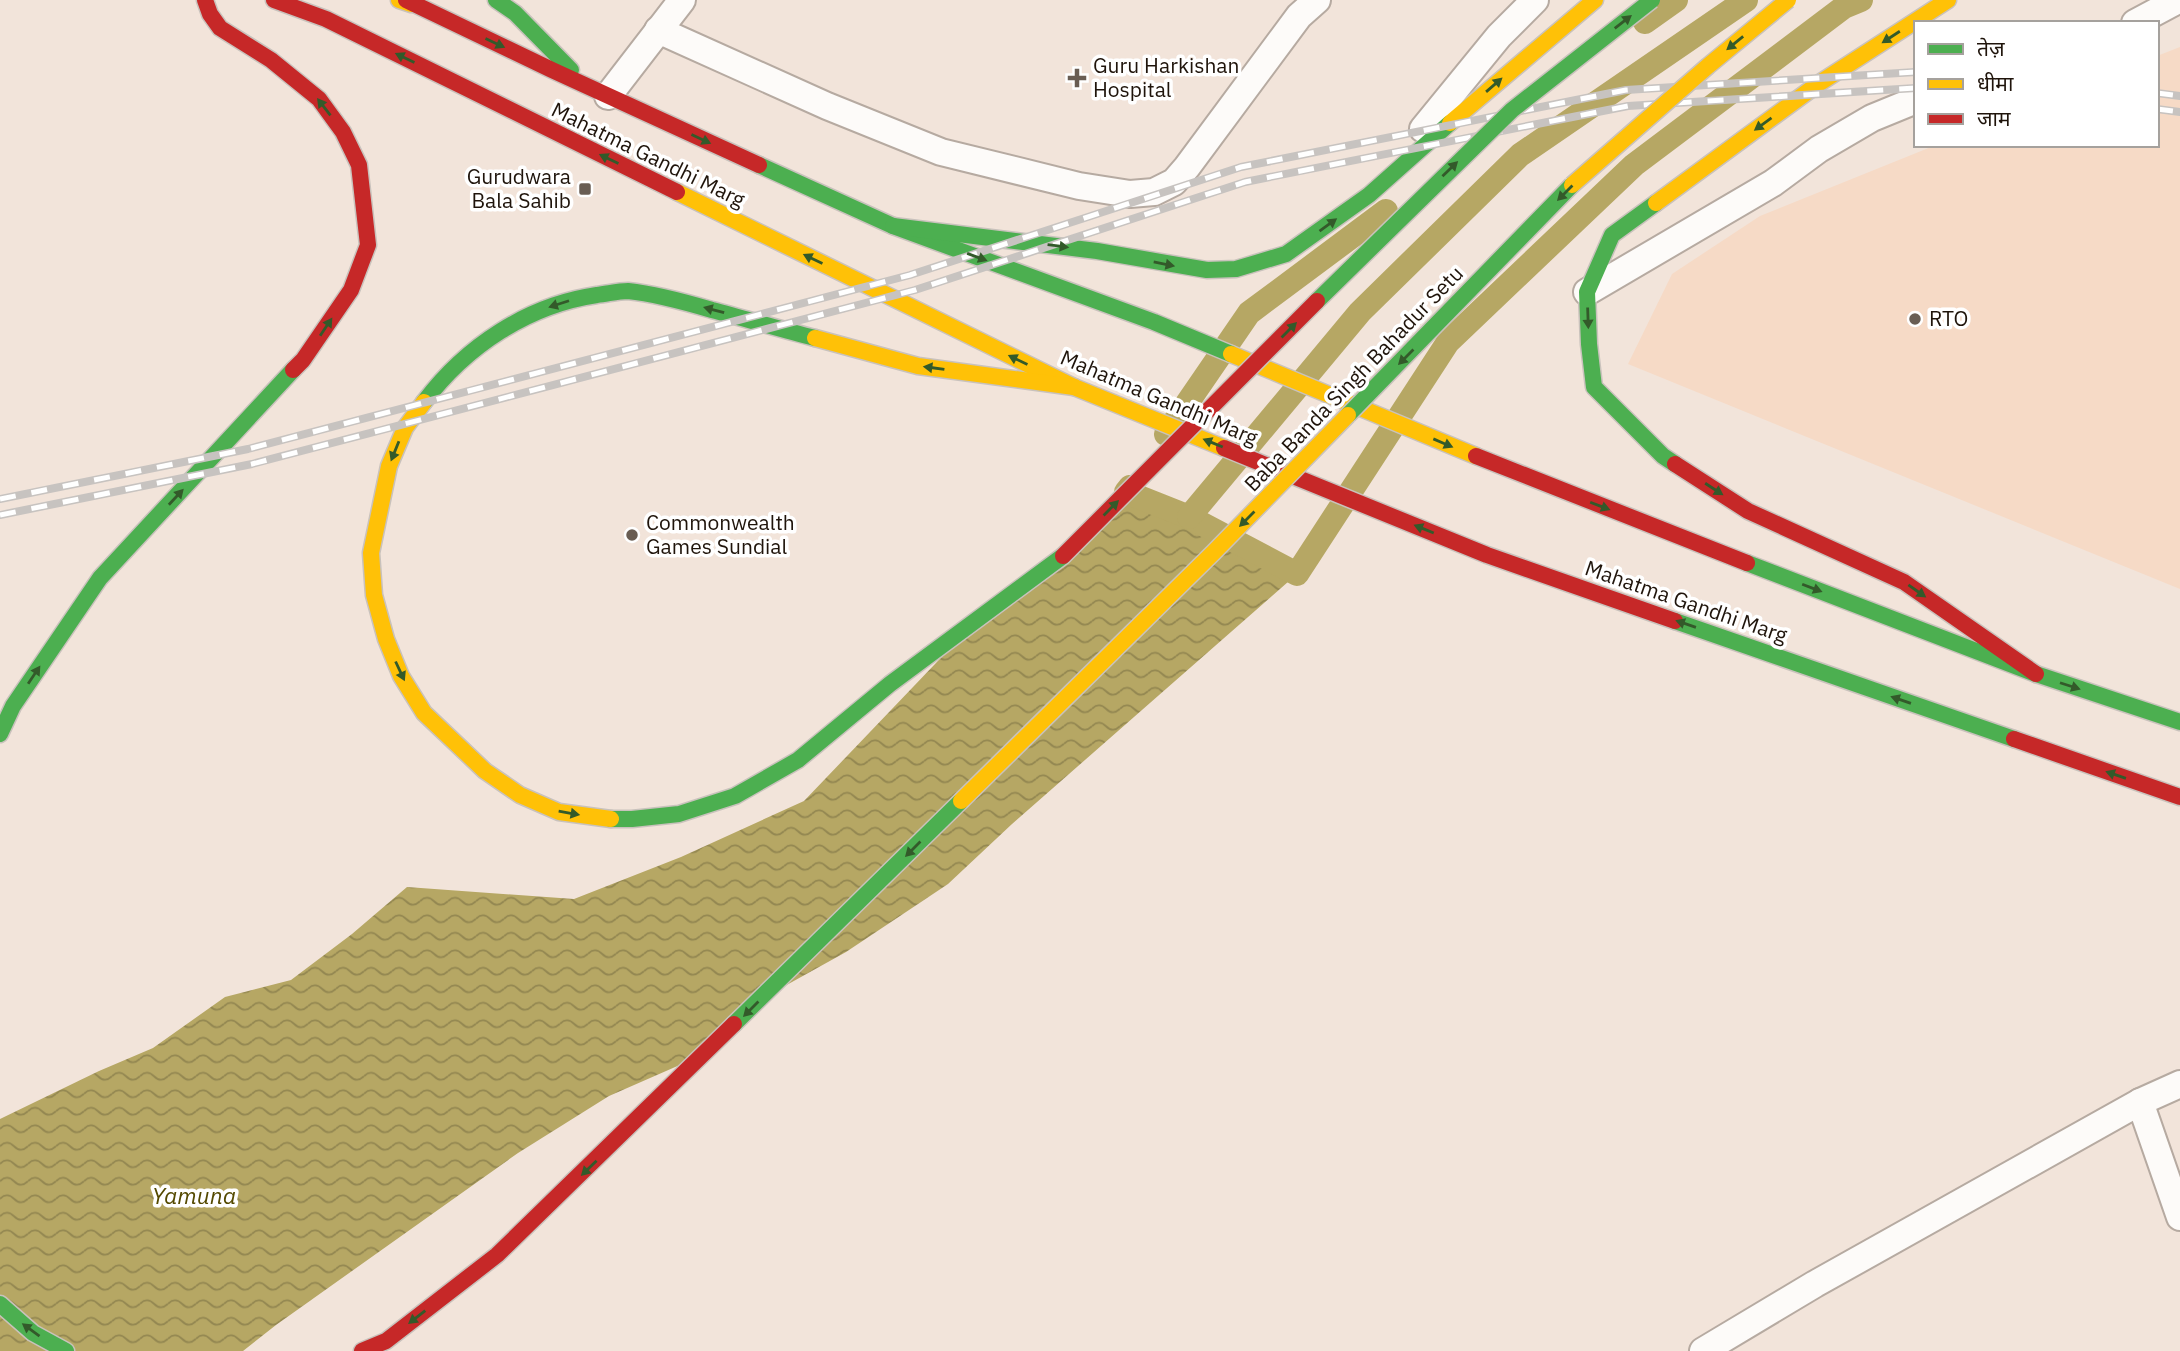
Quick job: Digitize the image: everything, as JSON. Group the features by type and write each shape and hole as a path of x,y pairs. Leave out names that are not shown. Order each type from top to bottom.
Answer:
{"main road":[{"path":"0,734 13,706 100,578 303,360 351,290 368,245 359,165 343,132 319,99 271,60 220,28 210,14 205,0"},
{"name":"Mahatma Gandhi Marg","path":"274,0 326,19 1074,387 1487,555 2180,797"},
{"path":"496,0 515,13 597,91"},
{"path":"893,226 1097,251 1208,270 1236,269 1286,254 1369,195 1493,85 1595,0"},
{"path":"1074,387 918,366 672,299 626,290 578,298 538,311 496,333 463,360 434,389 405,428 389,466 371,553 374,595 386,639 401,676 424,713 485,771 520,795 559,812 603,819 679,814 735,796 798,760 890,684 1063,556 1411,207 1512,110 1652,0"},
{"name":"Baba Banda Singh Bahadur Setu","path":"362,1351 386,1341 497,1255 532,1223 1214,552 1569,188 1788,0"},
{"path":"1916,21 1948,0"},
{"name":"Mahatma Gandhi Marg","path":"405,1 893,226 1154,322 1536,481 2036,674 2180,722"},
{"path":"1914,22 1818,84 1612,235 1587,292 1594,387 1663,456 1748,511 1904,582 2036,674"},
{"path":"0,1304 33,1333 66,1351"}],"street":[{"path":"597,91 658,30 682,0"},
{"path":"658,30 827,106 941,152 1079,186 1130,194 1154,192 1174,182 1299,16 1317,0"},
{"path":"1369,195 1499,36 1535,0"},
{"path":"2139,21 2178,0"},
{"path":"1587,292 1773,183 1819,149 1872,118 1914,101"},
{"path":"1703,1351 1815,1284 2140,1102 2180,1084"},
{"path":"2140,1102 2180,1217"}],"shaded area":[{"name":"RTO","path":"2180,47 2180,589 1628,364 1672,274 1760,216 1931,147 2159,147 2159,55"}],"water":[{"name":"Yamuna","path":"1126,492 1189,517 1228,546 1297,574 1012,824 948,884 846,952 765,997 714,1050 609,1096 518,1153 243,1351 0,1351 0,1119 153,1048 225,997 291,980 352,934 407,887 574,899 681,857 804,801 957,641"}],"waterway":[{"path":"1645,22 1676,0"},
{"path":"1189,517 1360,312 1520,155 1746,0"},
{"path":"1130,487 1126,492 1189,517 1297,574 1448,342 1634,165 1844,7 1861,0"},
{"path":"1166,434 1249,313 1386,211"}],"railway":[{"path":"0,499 248,449 910,275 1241,167 1626,90 1914,72"},
{"path":"0,515 252,464 915,290 1245,182 1628,106 1914,88"},
{"path":"2159,93 2180,96"},
{"path":"2159,109 2180,112"}],"traffic: fast":[{"path":"496,0 515,13 571,70"},
{"path":"1317,301 1512,110 1652,0"},
{"path":"893,226 1097,251 1207,270 1236,269 1286,254 1369,195 1450,123"},
{"path":"759,165 893,226 1154,322 1231,354"},
{"path":"1348,415 1572,185"},
{"path":"1656,203 1612,235 1587,292 1589,344 1594,387 1663,456 1675,464"},
{"path":"424,402 459,363 500,331 547,308 597,295 628,291 650,294 815,338"},
{"path":"0,734 13,706 100,578 293,370"},
{"path":"611,819 679,814 735,796 798,760 890,684 1063,556"},
{"path":"1747,563 2036,674 2180,722"},
{"path":"1675,621 2014,739"},
{"path":"734,1024 961,801"},
{"path":"0,1304 33,1333 66,1351"}],"traffic: slow":[{"path":"399,0 411,4"},
{"path":"1450,123 1595,0"},
{"path":"1572,185 1788,0"},
{"path":"1916,21 1948,0"},
{"path":"1656,203 1818,84 1914,22"},
{"path":"677,192 1074,387 1224,448"},
{"path":"815,338 918,366 1074,387"},
{"path":"1231,354 1476,456"},
{"path":"424,402 405,428 389,466 371,553 374,595 386,639 401,676 424,713 485,771 520,795 559,812 611,819"},
{"path":"961,801 1214,552 1348,415"}],"traffic: jam":[{"path":"205,0 210,14 220,28 271,60 319,99 343,132 359,165 368,245 351,290 303,360 293,370"},
{"path":"274,0 326,19 677,192"},
{"path":"406,0 759,165"},
{"path":"1063,556 1317,301"},
{"path":"1224,448 1487,555 1675,621"},
{"path":"1476,456 1747,563"},
{"path":"1675,464 1748,511 1904,582 2036,674"},
{"path":"2014,739 2180,797"},
{"path":"362,1351 386,1341 497,1255 734,1024"}],"place":[{"name":"Guru Harkishan Hospital","path":"1077,78"},
{"name":"Gurudwara Bala Sahib","path":"585,189"},
{"name":"RTO","path":"1915,319"},
{"name":"Commonwealth Games Sundial","path":"632,535"}]}
